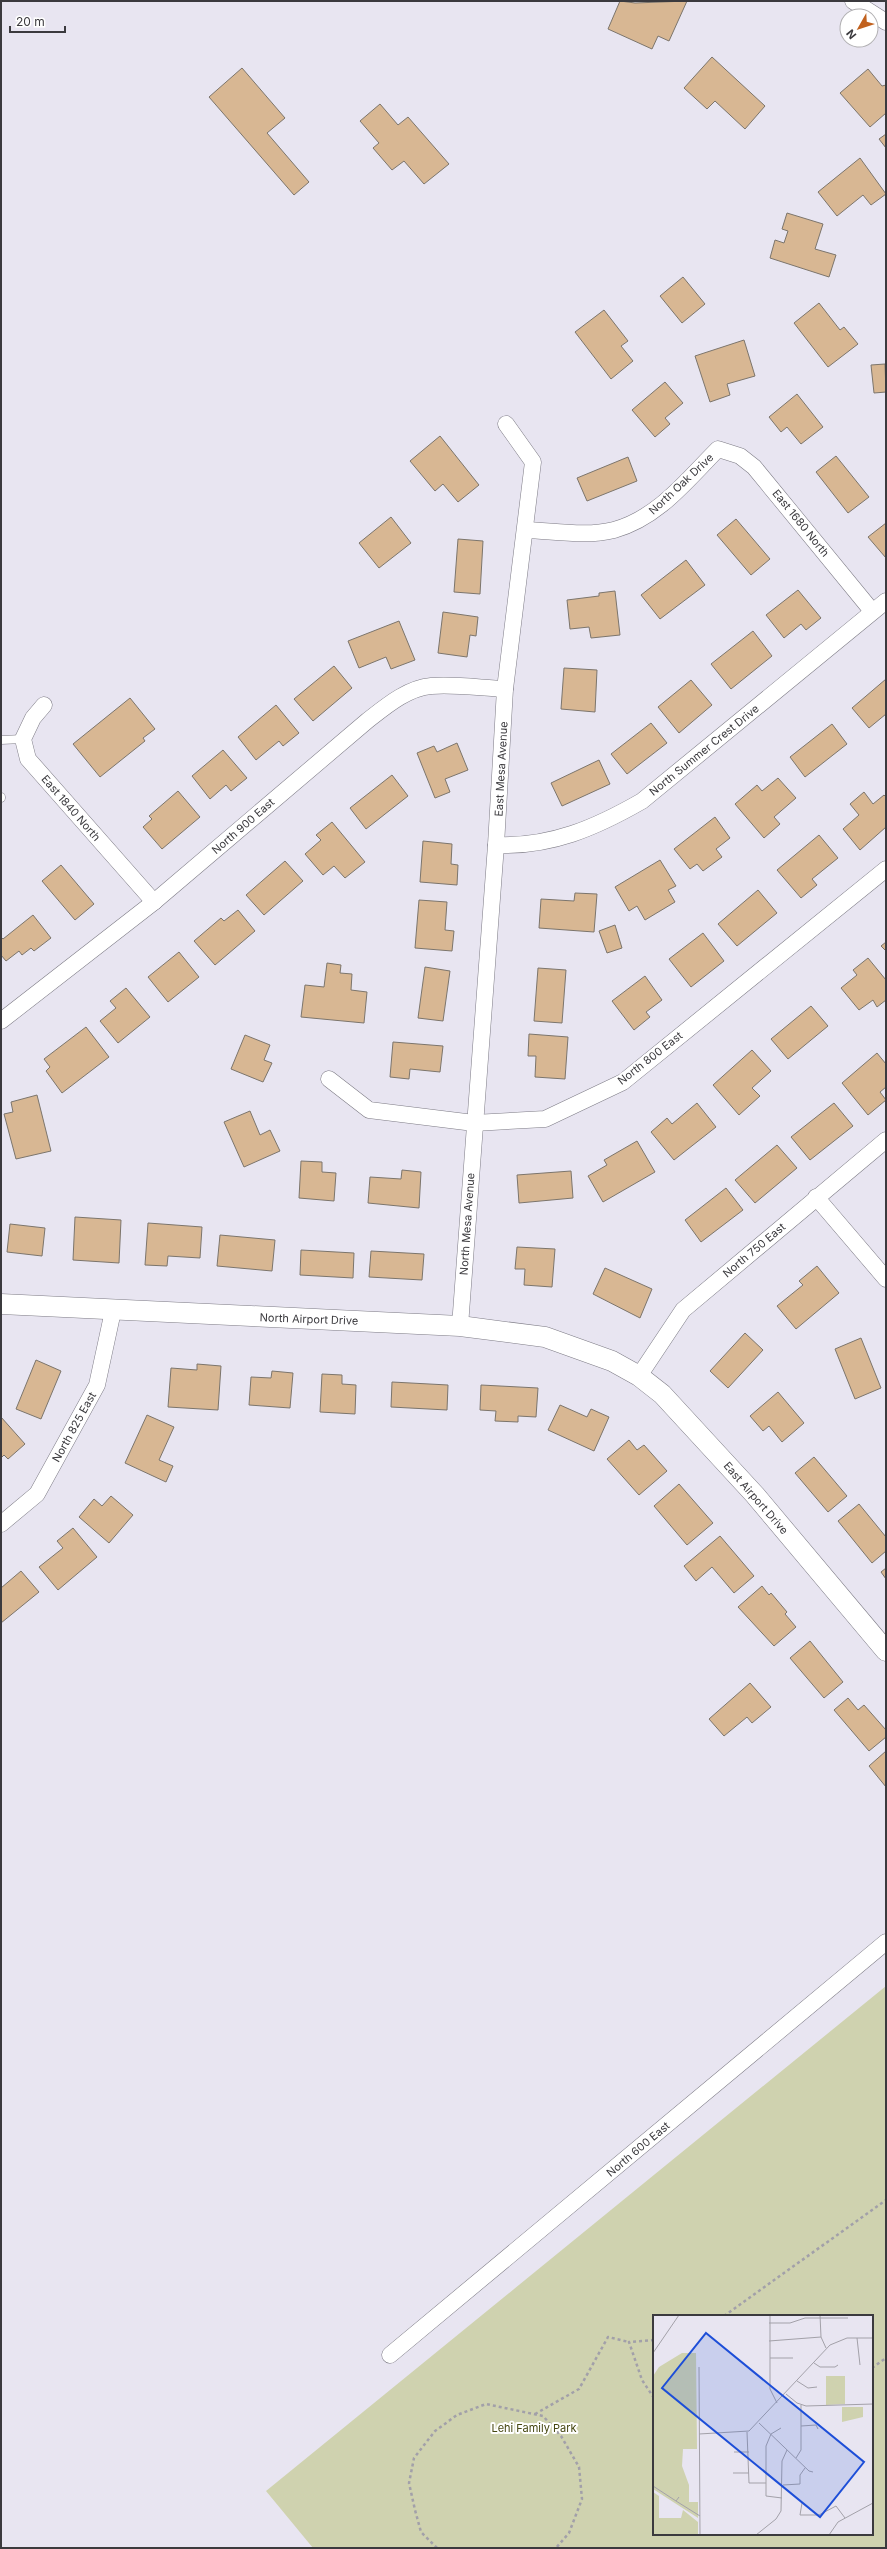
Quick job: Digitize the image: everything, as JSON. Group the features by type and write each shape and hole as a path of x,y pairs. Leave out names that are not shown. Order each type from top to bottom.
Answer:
{"street":[{"path":"853,1 886,22"},
{"name":"East Mesa Avenue","path":"474,1123 496,845 505,689 526,530 533,462 506,424"},
{"name":"North Oak Drive","path":"526,530 583,533 613,530 640,521 660,507 718,449"},
{"name":"East 1680 North","path":"718,449 740,456 754,467 872,612"},
{"name":"North Summer Crest Drive","path":"496,845 520,846 581,832 642,801 886,601"},
{"name":"North 900 East","path":"1,1021 154,902 366,721 391,703 411,692 430,686 505,689"},
{"path":"23,739 33,718 44,705"},
{"name":"East 1840 North","path":"23,739 28,759 154,902"},
{"name":"North 800 East","path":"329,1080 369,1110 474,1123 544,1119 624,1082 886,869"},
{"name":"North Mesa Avenue","path":"460,1326 474,1123"},
{"name":"North 750 East","path":"639,1376 683,1310 816,1197 886,1140"},
{"path":"816,1197 886,1279"},
{"name":"North Airport Drive","path":"1,1304 460,1326 545,1337 612,1361"},
{"name":"North 825 East","path":"1,1524 37,1494 97,1385 113,1310"},
{"name":"East Airport Drive","path":"612,1361 639,1376 662,1394 756,1495 886,1650"},
{"name":"North 600 East","path":"390,2355 886,1942"}],"lane":[{"path":"1,740 23,739"}],"path":[{"path":"725,2315 886,2200"},
{"path":"535,2414 579,2389 608,2337 628,2342 653,2340"},
{"path":"628,2342 642,2380 653,2396"},
{"path":"873,2367 886,2358"},
{"path":"437,2548 422,2532 415,2510 409,2484 414,2458 434,2432 457,2415 486,2404 543,2416 561,2436 579,2467 582,2499 569,2533 556,2548"}],"green space":[{"name":"Lehi Family Park","path":"886,1986 886,2548 313,2548 266,2491"}],"building":[{"path":"620,1 635,3 687,1 669,41 658,36 652,49 608,29"},
{"path":"712,57 765,106 745,129 715,101 707,109 684,88"},
{"path":"242,68 285,118 267,133 309,182 294,195 209,97"},
{"path":"868,69 882,86 886,85 886,113 870,127 840,93"},
{"path":"380,104 398,125 408,117 449,164 424,184 404,161 392,170 373,148 379,143 360,121"},
{"path":"886,134 886,148 879,139"},
{"path":"860,158 886,194 871,205 863,195 837,216 818,192"},
{"path":"787,213 823,224 815,249 836,255 829,277 770,258 775,240 784,243 788,231 782,229"},
{"path":"683,277 705,304 682,323 660,296"},
{"path":"819,303 840,330 844,327 858,344 828,367 794,323"},
{"path":"604,310 628,341 621,346 633,361 611,379 575,332"},
{"path":"744,340 755,376 727,384 730,395 710,402 695,356"},
{"path":"885,364 886,392 874,393 871,365"},
{"path":"665,382 683,403 665,418 670,424 655,437 632,410"},
{"path":"797,394 823,427 801,444 787,427 781,432 769,417"},
{"path":"440,436 479,485 458,502 443,484 435,491 410,461"},
{"path":"836,456 869,497 848,513 816,472"},
{"path":"628,457 637,481 587,501 577,478"},
{"path":"391,517 411,543 379,568 359,543"},
{"path":"736,519 770,559 751,575 717,535"},
{"path":"886,523 886,558 868,537"},
{"path":"458,539 483,541 480,594 454,592"},
{"path":"686,560 705,585 660,619 641,595"},
{"path":"798,590 821,618 806,630 801,624 784,638 766,615"},
{"path":"615,591 620,635 591,638 589,627 570,629 567,600 599,596 599,593"},
{"path":"443,612 478,617 476,636 470,635 467,657 438,653"},
{"path":"399,621 415,660 391,669 386,657 359,668 348,641"},
{"path":"753,631 772,656 731,689 711,664"},
{"path":"334,666 352,688 313,721 294,699"},
{"path":"564,668 597,670 595,712 561,709"},
{"path":"886,679 886,714 869,728 852,708"},
{"path":"691,680 712,705 679,733 658,707"},
{"path":"130,698 155,729 143,738 145,741 100,777 73,744"},
{"path":"276,705 299,733 283,746 279,741 256,760 238,737"},
{"path":"651,723 667,743 627,774 611,754"},
{"path":"832,724 847,744 805,777 790,757"},
{"path":"457,743 468,770 445,779 450,792 435,798 417,753 434,746 437,752"},
{"path":"223,750 247,778 231,791 226,785 210,799 192,776"},
{"path":"599,760 610,784 562,806 551,783"},
{"path":"392,775 408,796 366,829 350,808"},
{"path":"778,778 796,798 774,817 780,824 764,838 735,804 757,785 762,791"},
{"path":"178,791 200,817 162,849 143,827 152,819 149,816"},
{"path":"864,792 873,804 884,795 886,797 886,827 860,850 843,829 859,815 850,804"},
{"path":"715,817 730,838 716,849 722,857 703,871 697,864 690,869 674,849"},
{"path":"332,822 365,862 345,878 334,866 323,875 305,854 321,840 316,835"},
{"path":"819,835 838,858 812,879 817,885 801,898 777,870"},
{"path":"423,841 452,844 451,864 458,865 457,885 420,882"},
{"path":"660,860 676,886 668,890 675,902 645,920 637,906 629,911 615,887"},
{"path":"285,861 303,881 264,915 246,895"},
{"path":"61,865 94,904 75,920 42,881"},
{"path":"758,890 777,913 737,946 718,924"},
{"path":"575,893 597,894 594,932 539,928 541,899 574,901"},
{"path":"419,900 447,902 445,930 454,931 452,951 415,948"},
{"path":"238,910 255,931 215,965 194,941 221,918 224,921"},
{"path":"33,915 51,938 34,951 31,948 22,955 19,951 6,961 1,955 1,937 3,939"},
{"path":"615,925 622,948 607,953 599,931"},
{"path":"703,933 724,961 691,987 669,959"},
{"path":"886,942 886,951 881,946"},
{"path":"179,952 199,977 168,1002 148,977"},
{"path":"868,958 886,980 886,1000 877,1007 873,1000 859,1010 841,988 857,975 853,970"},
{"path":"327,963 341,965 340,973 352,974 351,990 367,992 364,1023 301,1017 305,985 324,987"},
{"path":"425,967 450,971 443,1021 418,1018"},
{"path":"538,968 566,970 562,1023 534,1021"},
{"path":"645,976 662,1000 646,1012 650,1017 634,1030 612,1001"},
{"path":"126,988 150,1017 118,1043 100,1021 116,1008 110,1001"},
{"path":"811,1006 828,1026 788,1059 771,1039"},
{"path":"86,1027 109,1057 62,1093 46,1071 50,1067 44,1059"},
{"path":"529,1034 568,1037 565,1079 535,1077 536,1056 528,1056"},
{"path":"245,1035 270,1045 264,1060 272,1063 263,1082 231,1069"},
{"path":"393,1042 443,1046 440,1072 410,1069 409,1079 390,1077"},
{"path":"752,1050 771,1071 752,1088 760,1096 739,1115 713,1085"},
{"path":"877,1053 886,1064 886,1087 880,1092 886,1100 868,1115 842,1083"},
{"path":"37,1095 51,1151 16,1159 4,1114 13,1112 11,1102"},
{"path":"697,1103 716,1127 674,1160 651,1132 667,1118 672,1124"},
{"path":"834,1103 853,1126 810,1160 791,1137"},
{"path":"250,1111 260,1135 270,1130 280,1151 244,1167 224,1122"},
{"path":"637,1141 655,1172 603,1202 588,1176 607,1165 604,1160"},
{"path":"777,1145 797,1168 755,1203 735,1180"},
{"path":"301,1161 322,1162 322,1172 336,1173 334,1201 299,1198"},
{"path":"402,1170 421,1172 419,1208 368,1203 370,1177 401,1179"},
{"path":"571,1171 573,1198 519,1203 517,1175"},
{"path":"726,1188 743,1210 701,1242 685,1220"},
{"path":"75,1217 121,1220 119,1263 73,1260"},
{"path":"148,1223 202,1227 200,1258 168,1256 167,1266 145,1265"},
{"path":"10,1224 45,1228 42,1256 7,1252"},
{"path":"220,1235 275,1240 272,1271 217,1266"},
{"path":"517,1247 555,1249 552,1287 524,1285 525,1269 515,1269"},
{"path":"301,1250 354,1253 353,1278 300,1275"},
{"path":"371,1251 424,1254 422,1280 369,1277"},
{"path":"817,1266 839,1293 796,1329 777,1306 803,1285 799,1281"},
{"path":"605,1268 652,1289 640,1318 593,1294"},
{"path":"745,1333 763,1350 728,1388 710,1371"},
{"path":"861,1338 881,1388 855,1399 835,1349"},
{"path":"36,1360 61,1371 41,1419 16,1409"},
{"path":"197,1364 221,1366 218,1410 168,1407 171,1368 197,1370"},
{"path":"272,1371 293,1373 290,1408 249,1405 251,1377 271,1378"},
{"path":"322,1374 342,1375 342,1384 356,1385 355,1414 320,1412"},
{"path":"392,1382 448,1385 447,1410 391,1407"},
{"path":"481,1385 538,1388 536,1417 518,1416 518,1422 495,1421 496,1411 480,1410"},
{"path":"778,1392 804,1423 782,1442 769,1426 763,1431 750,1416"},
{"path":"560,1405 587,1417 591,1409 609,1417 594,1451 548,1430"},
{"path":"147,1415 174,1427 159,1460 173,1466 166,1482 125,1463"},
{"path":"1,1417 25,1444 8,1459 4,1455 1,1458"},
{"path":"629,1440 637,1450 644,1445 667,1471 639,1495 607,1459"},
{"path":"814,1457 847,1496 828,1512 795,1473"},
{"path":"679,1484 713,1523 687,1545 654,1506"},
{"path":"111,1496 133,1515 109,1543 79,1517 94,1499 102,1506"},
{"path":"859,1504 886,1537 886,1551 872,1563 838,1521"},
{"path":"73,1528 97,1557 58,1590 39,1567 63,1548 57,1541"},
{"path":"720,1536 754,1576 734,1593 712,1567 696,1581 684,1566"},
{"path":"886,1568 886,1579 881,1572"},
{"path":"21,1571 39,1592 1,1623 1,1588"},
{"path":"762,1586 769,1595 771,1593 787,1612 785,1614 796,1627 774,1646 738,1607"},
{"path":"810,1641 843,1682 824,1698 790,1658"},
{"path":"750,1683 771,1707 752,1723 747,1717 724,1736 709,1719"},
{"path":"848,1698 858,1710 864,1705 886,1730 886,1737 869,1751 834,1710"},
{"path":"886,1751 886,1787 869,1766"}]}
